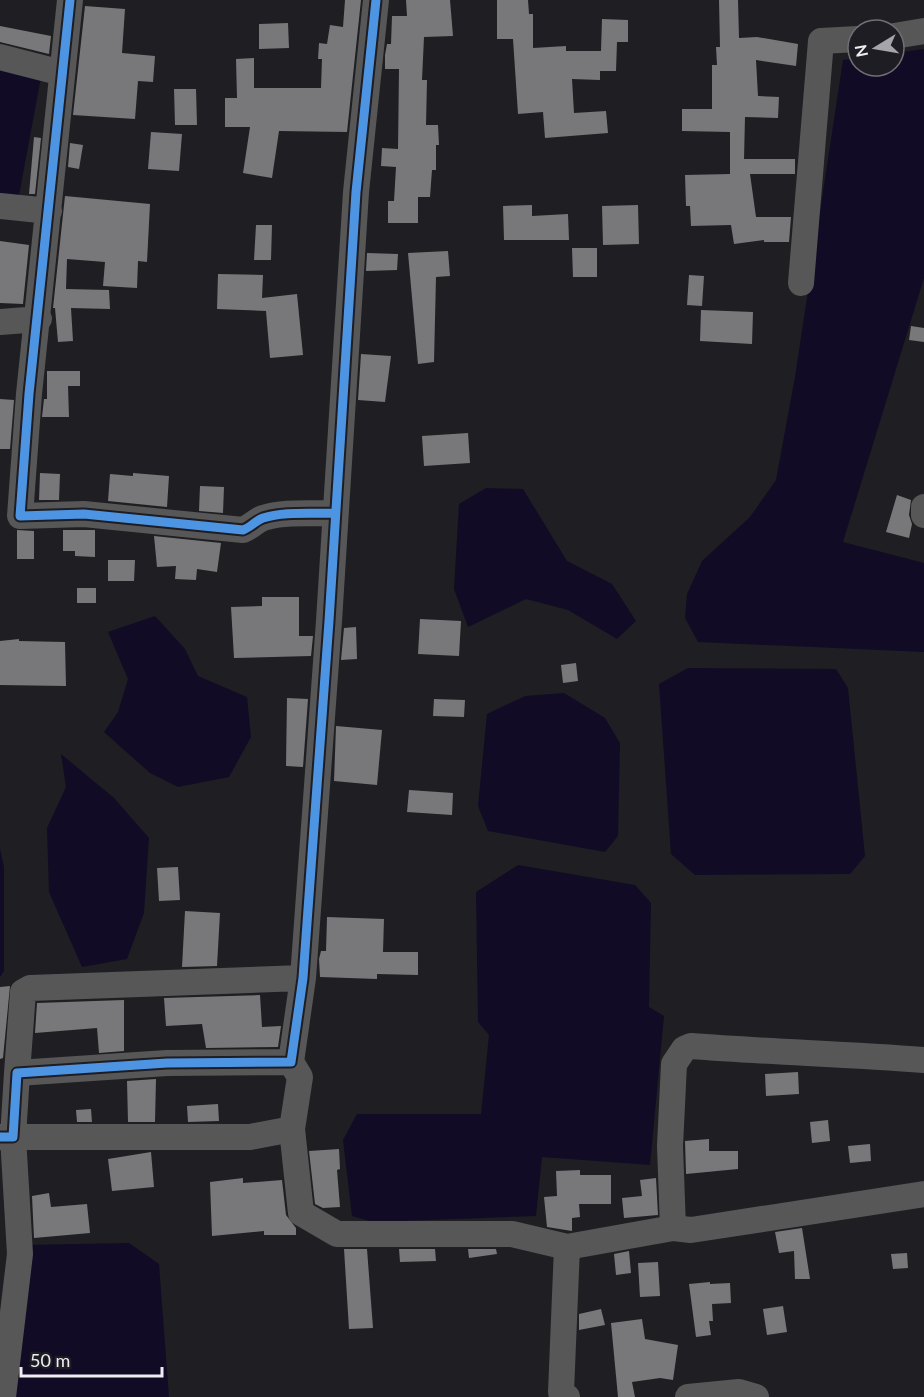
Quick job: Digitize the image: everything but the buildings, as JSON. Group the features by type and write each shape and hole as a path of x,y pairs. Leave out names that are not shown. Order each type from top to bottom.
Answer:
{"street":[{"path":"70,0 21,477 10,517 84,514 243,530 251,527 261,518 334,513"},
{"path":"376,0 356,192 334,513 331,599 303,978 291,1062 300,1077 292,1129 301,1213 337,1234 512,1234 567,1247 673,1228 691,1230 924,1194"},
{"path":"906,34 924,31"},
{"path":"801,283 821,41 846,40"},
{"path":"0,57 62,73"},
{"path":"0,206 50,211"},
{"path":"0,322 39,319"},
{"path":"924,507 924,515"},
{"path":"3,1384 20,1254 7,1137 17,1073 23,992 30,988 303,978"},
{"path":"673,1228 670,1146 674,1064 684,1049 691,1046 924,1060"},
{"path":"17,1073 167,1063 268,1064 291,1062"},
{"path":"7,1137 250,1137 292,1129"},
{"path":"567,1247 561,1392 567,1397"},
{"path":"688,1397 739,1392 756,1397"}],"shaded area":[{"path":"924,49 924,278 843,542 924,563 924,652 698,642 685,618 687,594 702,561 750,517 776,480 795,377 843,60 846,60 846,78 906,78 906,51"},
{"path":"0,68 41,77 17,206 0,205"},
{"path":"486,488 523,489 567,561 612,584 636,621 617,639 568,610 526,599 468,627 454,589 459,504"},
{"path":"155,616 185,649 198,676 247,697 251,737 229,777 178,787 150,773 104,732 118,712 128,679 108,632"},
{"path":"688,668 836,669 848,688 865,856 850,874 695,875 671,854 659,684"},
{"path":"564,693 605,718 620,743 618,836 605,852 488,831 478,806 487,714 525,696"},
{"path":"61,754 114,798 149,838 144,913 127,959 82,967 49,892 47,828 66,787"},
{"path":"0,849 4,867 4,971 0,977"},
{"path":"518,865 635,885 651,903 649,1007 664,1016 650,1165 542,1157 536,1216 373,1222 352,1216 343,1140 357,1114 481,1114 489,1035 478,1022 476,892"},
{"path":"129,1243 159,1264 169,1397 9,1397 22,1245"}],"cycle path":[{"path":"70,0 29,394 20,516 84,514 243,530 260,519 271,516 334,513"},
{"path":"0,1137 13,1137 17,1073 167,1063 291,1062 303,978 329,621 356,192 376,0"}]}
